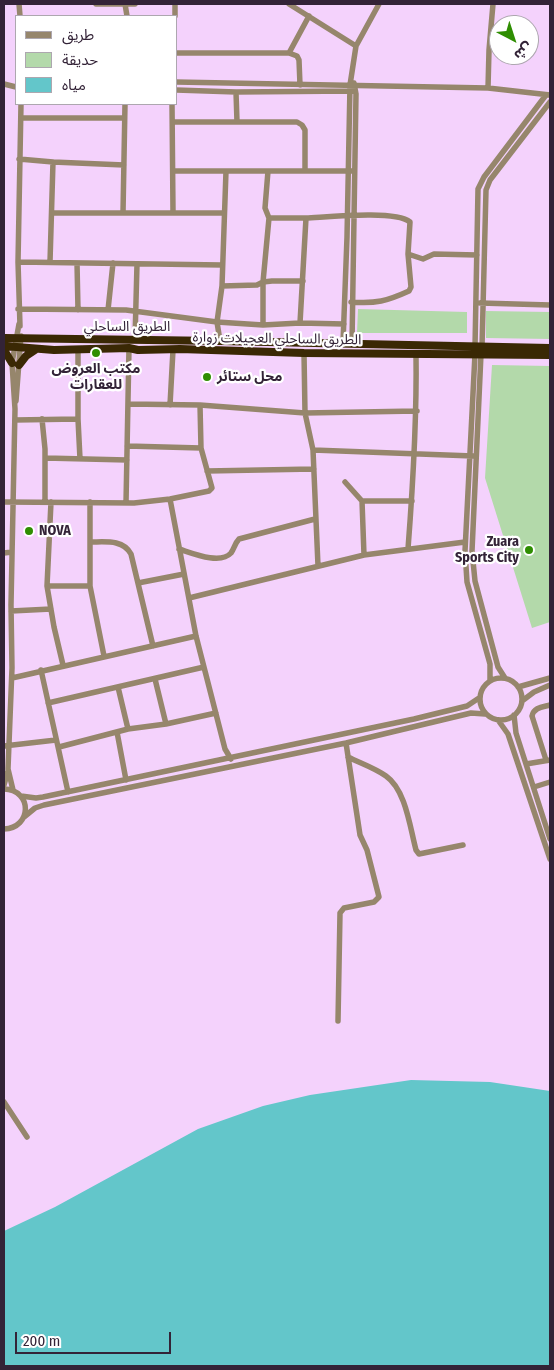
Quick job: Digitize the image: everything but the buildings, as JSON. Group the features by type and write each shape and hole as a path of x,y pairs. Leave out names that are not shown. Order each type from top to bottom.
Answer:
{"highway":[{"name":"الطريق الساحلي","path":"4,338 18,343 135,339 352,343 478,350 550,348"},
{"name":"الطريق الساحلي العجيلات زوارة","path":"4,348 18,343 37,349 129,348 138,350 416,354 478,350 550,355"},
{"path":"4,348 16,364 37,349"}],"street":[{"path":"96,4 136,4"},
{"path":"289,4 356,46"},
{"path":"352,343 353,302 350,216 356,46 378,4"},
{"path":"488,88 488,50 493,4"},
{"path":"289,53 310,16"},
{"path":"178,53 289,53 297,56 299,60 300,85"},
{"path":"178,82 488,88 548,95"},
{"path":"178,90 236,92 354,86"},
{"path":"236,92 237,122"},
{"path":"498,720 514,715 520,708 522,700 518,687 515,683 505,678 498,667 474,574 472,551 477,456 478,350 476,303 477,195 481,181 548,95"},
{"path":"490,680 490,664 467,574 465,542 483,303 485,196 490,180 550,102"},
{"path":"13,790 8,769 6,746 12,678 9,607 16,364 19,324 18,262 21,105"},
{"path":"123,213 125,105"},
{"path":"172,105 173,212"},
{"path":"21,118 124,118"},
{"path":"172,122 297,122 302,125 306,135 305,171"},
{"path":"19,159 124,164"},
{"path":"50,262 53,162"},
{"path":"173,171 351,171"},
{"path":"220,340 217,322 222,286 223,213 226,171"},
{"path":"263,325 263,282 269,218 265,208 268,171"},
{"path":"52,213 223,213"},
{"path":"269,218 350,216 395,217 409,221 411,226 408,254 411,287 409,291 382,302 371,304 345,302"},
{"path":"300,323 306,218"},
{"path":"343,343 350,237"},
{"path":"477,246 484,246"},
{"path":"408,254 423,260 434,254 477,255"},
{"path":"18,262 222,265"},
{"path":"77,263 78,310"},
{"path":"108,310 113,263"},
{"path":"135,339 137,264"},
{"path":"222,286 303,281"},
{"path":"476,303 550,305"},
{"path":"18,309 108,310 263,325 300,323 344,324"},
{"path":"126,503 129,348"},
{"path":"78,349 80,458"},
{"path":"170,405 172,350"},
{"path":"304,353 305,414 313,450 318,566"},
{"path":"408,549 417,411 416,354"},
{"path":"128,404 200,405 305,414 417,411"},
{"path":"4,502 126,503 170,499 209,492 212,488 201,448 200,405"},
{"path":"42,419 48,502 47,586 63,665"},
{"path":"15,420 78,419"},
{"path":"127,446 201,448"},
{"path":"313,450 477,456"},
{"path":"45,458 127,460"},
{"path":"207,471 314,469"},
{"path":"345,482 362,501 364,555"},
{"path":"170,499 196,636 225,749 234,766"},
{"path":"362,501 412,502"},
{"path":"90,502 90,586 104,656"},
{"path":"179,549 210,559 226,556 232,552 238,538 315,519"},
{"path":"90,542 112,542 125,546 131,554 153,646"},
{"path":"189,598 364,555 465,542"},
{"path":"4,553 12,552"},
{"path":"138,582 184,574"},
{"path":"467,574 474,574"},
{"path":"47,586 90,586"},
{"path":"9,607 51,609"},
{"path":"12,678 196,636"},
{"path":"4,668 12,668"},
{"path":"48,703 204,668"},
{"path":"41,670 68,792"},
{"path":"21,796 36,798 68,792 451,710 467,706 479,698 485,684 490,680 505,678"},
{"path":"518,687 550,678"},
{"path":"155,679 166,724"},
{"path":"522,700 550,685"},
{"path":"118,687 128,729"},
{"path":"479,698 485,714"},
{"path":"526,764 548,760 532,716 533,712 537,709 550,705"},
{"path":"59,747 128,729 166,724 216,713"},
{"path":"5,830 17,825 35,808 44,805 346,743 471,713 485,714 498,720 508,734 550,858"},
{"path":"514,715 514,726 550,839"},
{"path":"117,732 126,780"},
{"path":"6,746 56,740"},
{"path":"338,1021 340,913 344,908 374,902 379,897 367,850 360,835 346,743"},
{"path":"348,757 387,777 396,788 403,799 416,850 419,854 463,845"},
{"path":"4,785 8,769"},
{"path":"534,787 550,782"},
{"path":"4,789 13,790 21,796 25,802 26,810 24,817"},
{"path":"4,1102 27,1137"}],"green space":[{"path":"358,309 467,312 467,333 357,333"},
{"path":"486,311 550,312 550,339 486,338"},
{"name":"Zuara Sports City","path":"492,365 550,366 550,622 532,628 485,478"}],"water":[{"path":"411,1080 490,1082 550,1091 550,1366 4,1366 4,1231 55,1207 198,1129 263,1106 310,1095"}],"place":[{"name":"مكتب العروض للعقارات","path":"96,353"},
{"name":"محل ستائر","path":"207,377"},
{"name":"NOVA","path":"29,531"},
{"name":"Zuara Sports City","path":"529,550"}]}
